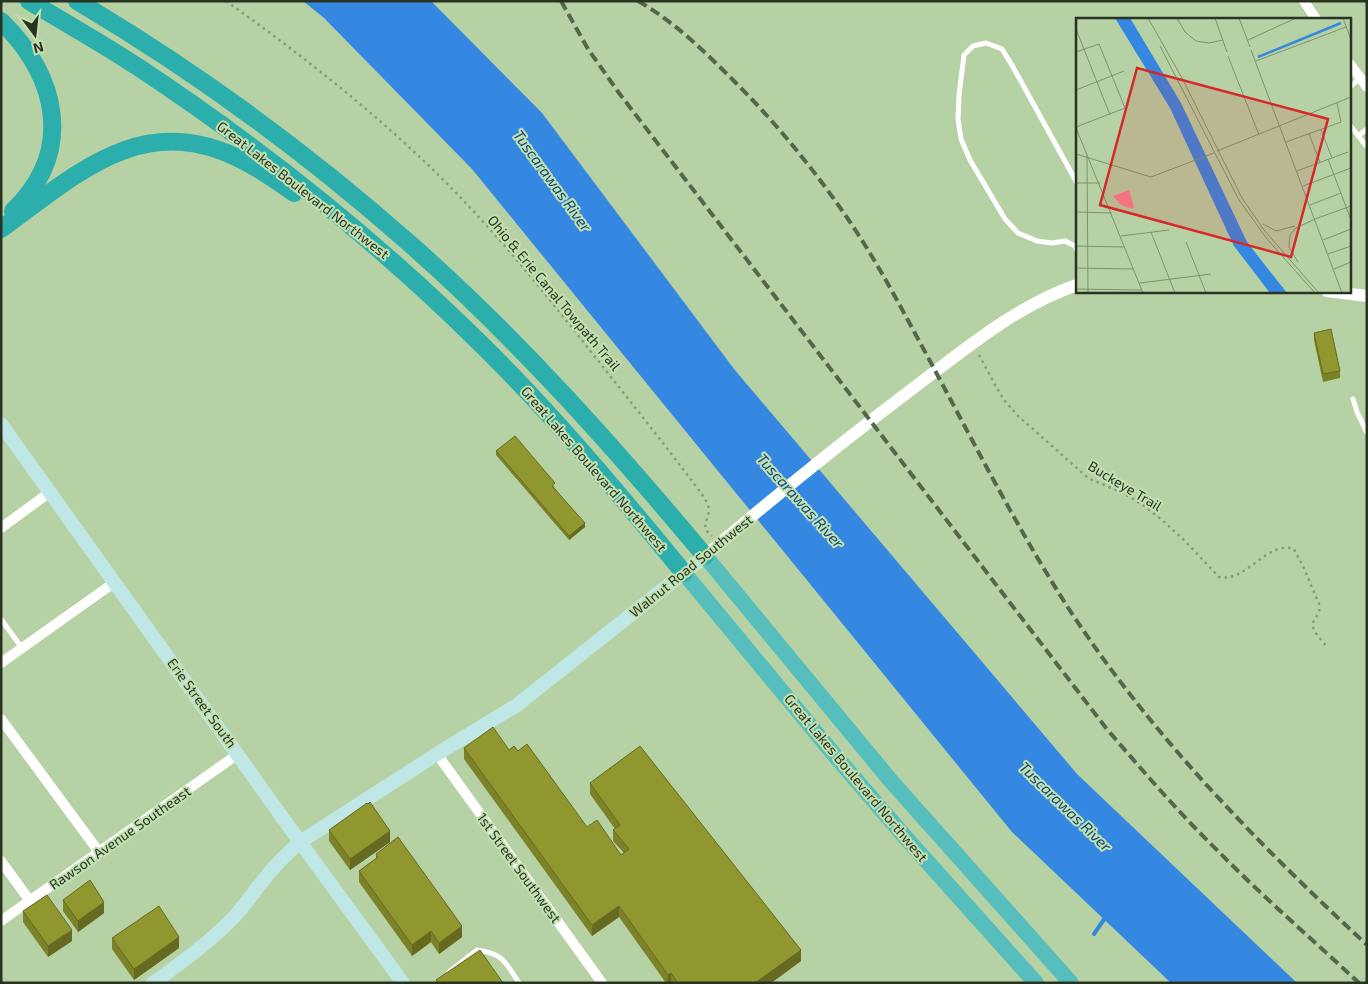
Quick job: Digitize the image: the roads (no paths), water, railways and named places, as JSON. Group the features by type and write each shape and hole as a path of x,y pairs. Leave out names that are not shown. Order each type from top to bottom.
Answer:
{"highway":[{"name":"Great Lakes Boulevard Northwest","path":"29,1 112,51 184,98 283,171 373,245 436,300 484,346 576,443 850,773 1036,983"},
{"name":"Great Lakes Boulevard Northwest","path":"77,1 191,73 314,163 408,243 478,308 552,382 616,452 891,780 1071,983"},
{"path":"82,1 108,20"},
{"path":"1,21 24,46 43,78 49,96 52,115 51,143 38,179 22,202 1,221"},
{"path":"1,229 78,173 112,154 129,148 167,142 186,143 223,152 241,159 373,245"}],"main road":[{"name":"Erie Street South","path":"1,424 402,983"},
{"name":"Walnut Road Southwest","path":"153,983 220,931 246,903 282,858 300,842 517,705 705,556"}],"street":[{"path":"1304,1 1315,18"},
{"path":"1350,64 1364,83"},
{"name":"Walnut Road Southwest","path":"705,556 850,437 973,343 1023,309 1076,284"},
{"path":"1335,292 1367,296"},
{"path":"1,528 50,492"},
{"path":"1,663 115,582"},
{"path":"1,718 99,852"},
{"name":"Rawson Avenue Southeast","path":"1,921 238,754"},
{"name":"1st Street Southwest","path":"437,754 602,983"},
{"path":"1,861 30,901"}],"lane":[{"path":"1076,182 1014,67 1002,49 986,43 973,46 964,55 958,119 961,139 970,160 1005,219 1018,233 1037,241 1052,243 1066,241 1076,247"},
{"path":"1350,88 1364,83"},
{"path":"1350,125 1367,147"},
{"path":"1358,136 1367,129"},
{"path":"1353,399 1367,433"},
{"path":"1,619 22,648"},
{"path":"442,977 478,950 491,952 501,958 519,983"}],"water":[{"name":"Tuscarawas River","path":"303,1 431,1 542,113 734,369 1077,774 1297,983 1171,983 1012,832 472,169 324,18"}],"waterway":[{"path":"1094,934 1107,915"}],"railway":[{"path":"561,1 588,49 619,93 1106,728 1160,791 1203,836 1252,885 1359,983"},
{"path":"638,1 665,18 713,60 766,115 824,185 877,264 1027,540 1067,606 1099,653 1133,698 1206,785 1285,867 1367,945"}]}
